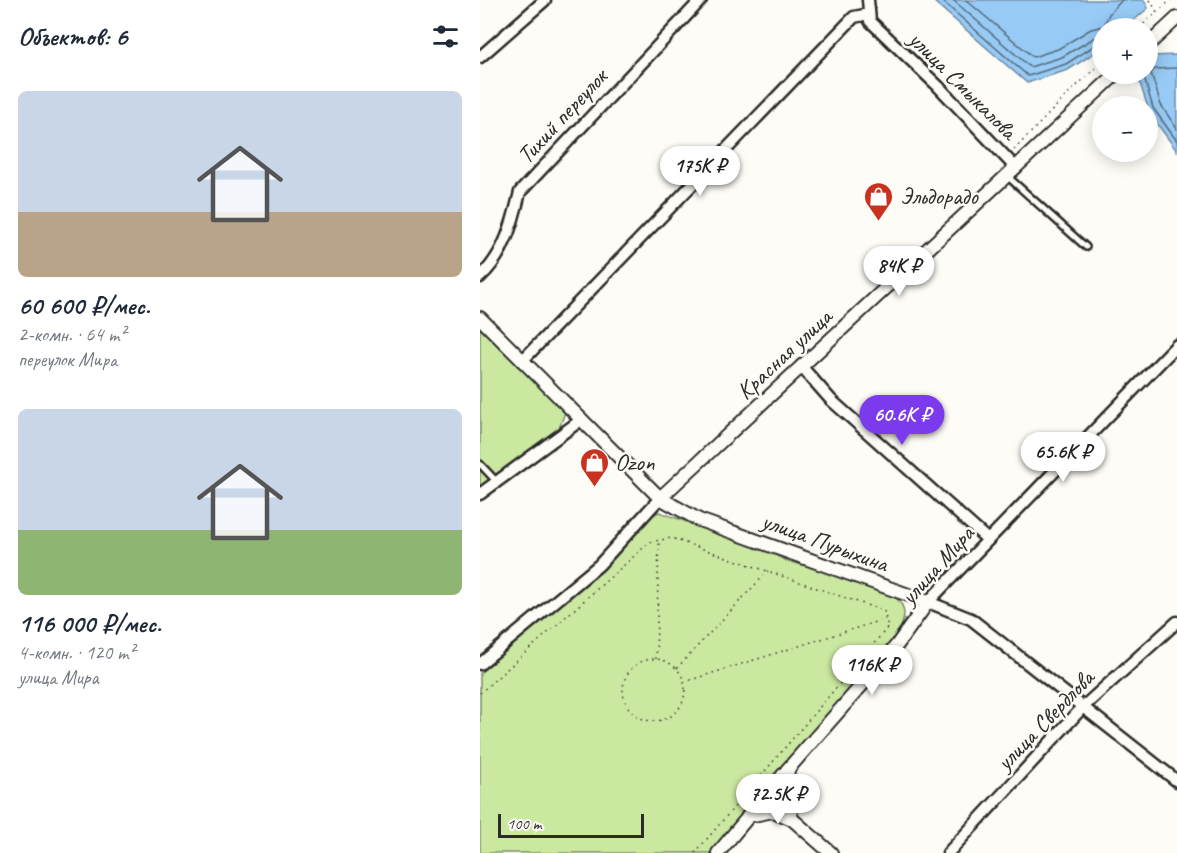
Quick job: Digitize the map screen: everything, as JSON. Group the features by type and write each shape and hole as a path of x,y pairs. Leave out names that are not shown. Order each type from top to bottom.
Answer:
{"street":[{"path":"480,57 545,0"},
{"name":"Тихий переулок","path":"480,277 491,267 502,247 520,192 701,0"},
{"path":"522,362 854,17 869,15 868,0"},
{"name":"улица Смыкалова","path":"869,15 870,21 938,86 1006,158 1011,172"},
{"path":"1158,36 1177,18"},
{"name":"Красная улица","path":"480,664 599,565 660,498 1105,84"},
{"name":"улица Пурыхина","path":"480,318 660,498 699,520 971,619 1177,781"},
{"name":"улица Мира","path":"718,853 897,645 928,602 1177,345"},
{"path":"801,366 831,400 988,540"},
{"path":"480,494 581,420"},
{"name":"улица Свердлова","path":"948,853 1083,707 1177,622"},
{"path":"788,769 786,793 792,819"},
{"path":"748,816 773,811 792,819 831,853"}],"lane":[{"path":"1011,172 1086,247"},
{"path":"480,464 497,482"}],"path":[{"path":"1150,0 1157,13"},
{"path":"1151,18 1171,0"},
{"path":"1006,158 1092,71"},
{"path":"480,693 650,542 659,540 671,538 884,611 888,627 695,853"},
{"path":"656,660 659,540"},
{"path":"676,669 768,571"},
{"path":"684,682 886,618"},
{"path":"649,660 656,660 668,663 676,669 684,682 684,696 678,710 660,721 639,718 634,714 625,703 623,689 631,669 649,660"}],"green space":[{"path":"480,326 565,412 559,429 480,487"},
{"path":"659,512 770,551 787,561 890,593 900,602 904,611 901,627 714,853 480,853 480,673 602,568 646,518"}],"water":[{"path":"932,0 1144,0 1148,8 1136,18 1092,18 1092,54 1068,70 1027,83"},
{"path":"1177,55 1177,151 1158,125 1158,96 1144,96 1140,84 1158,84 1158,56"}],"place":[{"name":"Эльдорадо","path":"879,222"},
{"name":"Ozon","path":"594,488"}]}
